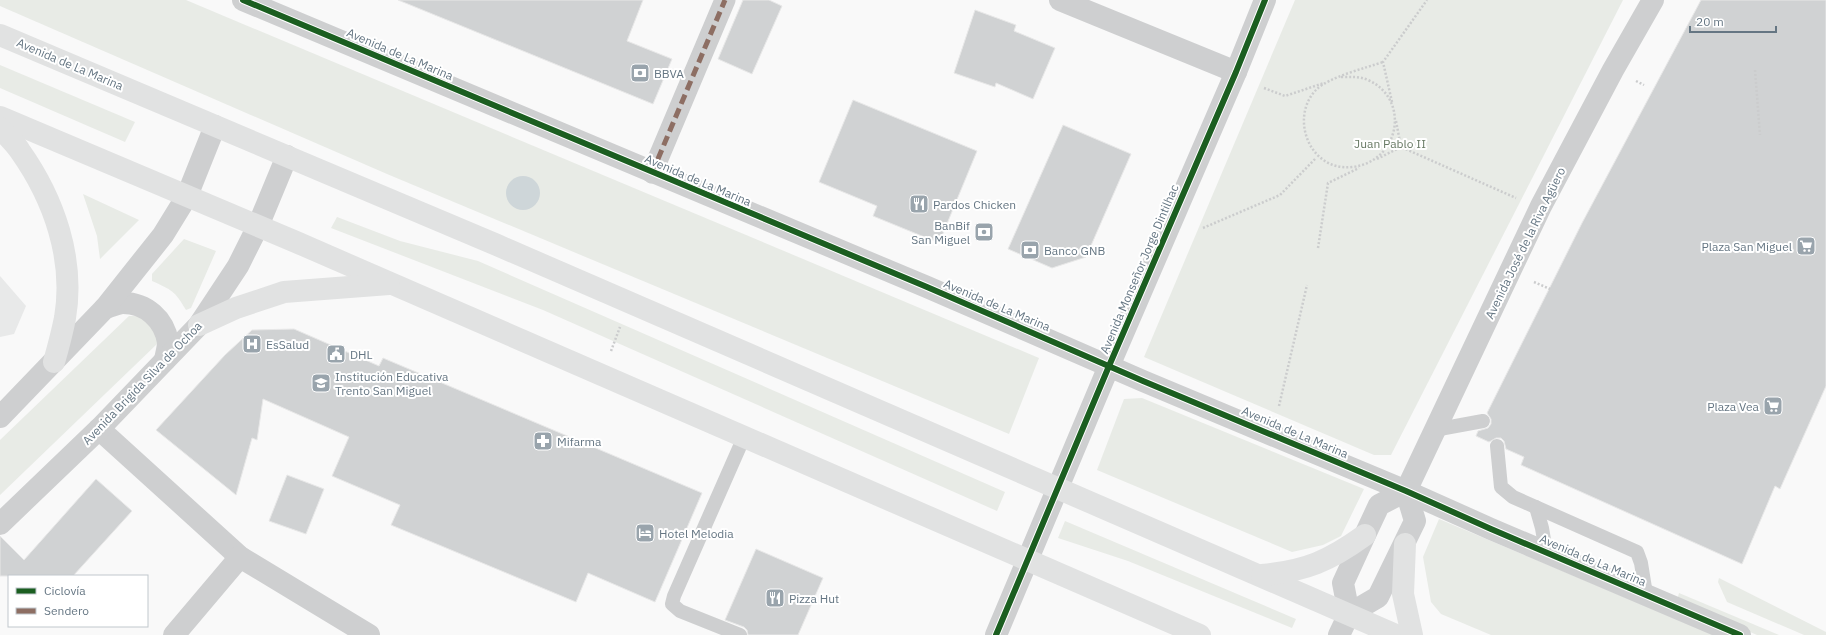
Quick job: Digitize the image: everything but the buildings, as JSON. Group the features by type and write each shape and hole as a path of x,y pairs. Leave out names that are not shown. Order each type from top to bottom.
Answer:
{"main road":[{"name":"Avenida de La Marina","path":"0,34 630,303 1396,635"},
{"path":"0,117 130,174 258,226 1200,635"},
{"path":"0,128 20,150 48,196 61,235 67,275 65,310 54,362"},
{"path":"199,325 253,302 284,292 392,284"},
{"path":"1261,576 1289,573 1316,564 1342,552 1365,535"},
{"path":"1405,544 1403,594 1412,635"}],"street":[{"name":"Avenida de La Marina","path":"243,0 652,173 927,287 1740,635"},
{"path":"652,173 725,0"},
{"path":"1060,0 1236,72"},
{"name":"Avenida Monseñor Jorge Dintilhac","path":"996,635 1109,366 1236,72 1265,0"},
{"name":"Avenida José de la Riva Agüero","path":"1406,491 1541,206 1612,70 1653,0"},
{"path":"0,416 106,308 163,235 187,196 215,126"},
{"name":"Avenida Brigida Silva de Ochoa","path":"0,524 99,428 199,325 238,266 258,226 287,156"},
{"path":"106,308 122,303 133,304 139,305 153,313 164,327 168,343 165,360"},
{"path":"99,428 240,557 369,635"},
{"path":"1339,635 1349,614 1378,597 1416,521 1406,491 1379,505 1365,535 1343,583 1349,614"},
{"path":"174,635 240,557"}],"lane":[{"path":"1434,430 1483,421"},
{"path":"740,635 680,611 672,604 674,596 744,437"},
{"path":"1498,446 1501,487 1514,497 1637,552 1641,563 1646,594"},
{"path":"1536,507 1542,528 1546,552"}],"path":[{"path":"1264,88 1285,96 1383,62 1428,0"},
{"path":"1383,62 1401,147"},
{"path":"1755,70 1760,135"},
{"path":"1341,77 1356,77 1369,80 1390,100 1394,114 1395,129 1391,143 1383,153 1373,161"},
{"path":"1328,81 1316,90 1308,101 1304,114 1303,128 1307,140 1314,152 1324,161 1342,167 1362,166"},
{"path":"1318,248 1328,183 1401,147"},
{"path":"1401,147 1517,198"},
{"path":"1203,228 1280,195 1316,158"},
{"path":"1279,406 1307,285"},
{"path":"600,375 630,303"}],"shaded area":[{"path":"523,176 535,181 540,193 535,205 523,210 511,205 506,193 511,181"},
{"path":"0,276 26,306 14,334 0,337"}],"green space":[{"path":"0,0 186,0 1039,358 1009,434 387,174 0,6"},
{"name":"Juan Pablo II","path":"1295,0 1623,0 1391,455 1374,455 1144,357"},
{"path":"0,65 135,122 125,142 0,88"},
{"path":"83,194 139,220 100,259 97,236"},
{"path":"337,217 400,241 478,261 1005,492 997,511 543,310 331,228"},
{"path":"184,239 216,251 191,308 186,310 176,295 152,281 152,274"},
{"path":"129,316 144,316 161,325 158,343 0,495 0,440"},
{"path":"1142,398 1364,489 1341,536 1323,545 1292,552 1097,470 1124,399"},
{"path":"1439,519 1714,635 1491,635 1441,614 1431,602 1423,557"},
{"path":"1065,521 1296,619 1292,628 1128,561 1058,538"},
{"path":"1719,578 1826,632 1826,635 1804,635 1727,602 1718,582"},
{"path":"1679,593 1779,635 1757,635 1677,600"}],"marked path":[{"path":"652,173 725,0"}],"cycle path":[{"path":"243,0 927,287 1143,381 1406,491 1491,529 1740,635"},
{"path":"996,635 1109,366 1236,72 1265,0"}],"place":[{"name":"BBVA","path":"640,73"},
{"name":"Pardos Chicken","path":"919,204"},
{"name":"BanBif San Miguel","path":"984,232"},
{"name":"Plaza San Miguel","path":"1806,246"},
{"name":"Banco GNB","path":"1030,250"},
{"name":"EsSalud","path":"252,344"},
{"name":"DHL","path":"336,354"},
{"name":"Institución Educativa Trento San Miguel","path":"321,383"},
{"name":"Plaza Vea","path":"1773,406"},
{"name":"Mifarma","path":"543,441"},
{"name":"Hotel Melodia","path":"645,533"},
{"name":"Pizza Hut","path":"775,598"}]}
